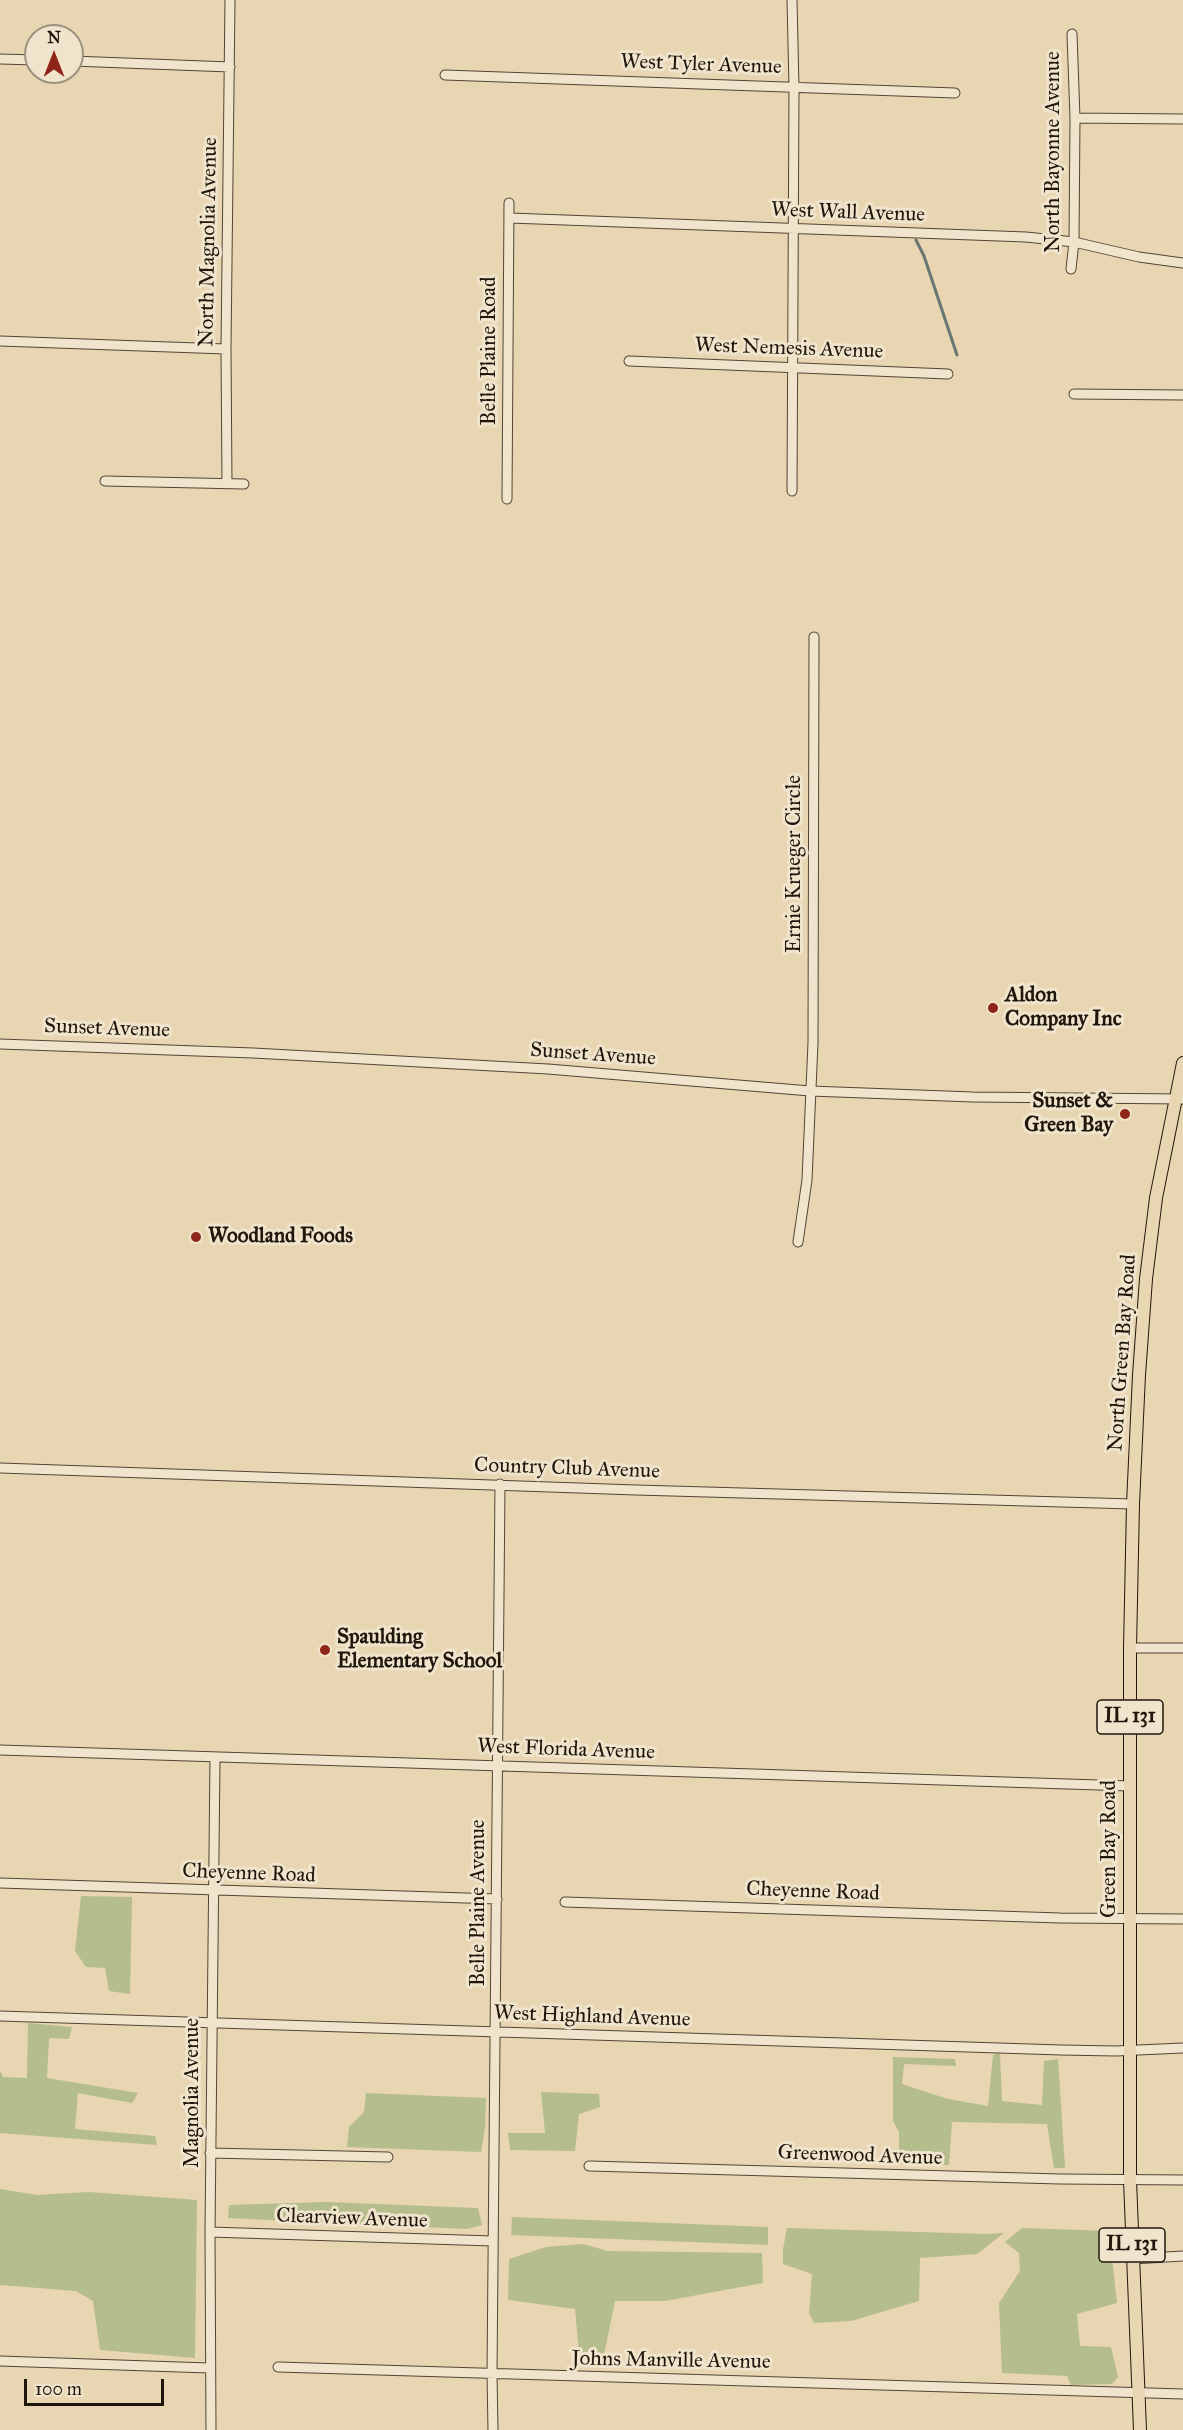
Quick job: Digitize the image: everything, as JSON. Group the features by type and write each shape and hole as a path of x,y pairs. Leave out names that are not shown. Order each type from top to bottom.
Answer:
{"main road":[{"name":"North Green Bay Road","path":"1130,1648 1133,1504 1146,1279 1156,1198 1179,1099 1183,1063"},
{"name":"Green Bay Road","path":"1129,2050 1130,1648"},
{"name":"IL 131","path":"1129,2050 1132,2259 1140,2430"}],"street":[{"name":"North Magnolia Avenue","path":"227,484 226,350 230,0"},
{"path":"792,0 794,87 792,491"},
{"name":"North Bayonne Avenue","path":"1071,269 1074,242 1075,118 1072,34"},
{"path":"0,59 24,60"},
{"path":"84,61 230,67"},
{"name":"West Tyler Avenue","path":"445,75 955,93"},
{"path":"1075,118 1183,119"},
{"name":"Belle Plaine Road","path":"507,499 509,204"},
{"name":"West Wall Avenue","path":"510,218 1026,237 1074,242 1139,257 1183,263"},
{"path":"0,340 226,350"},
{"name":"West Nemesis Avenue","path":"630,361 948,374"},
{"path":"1074,394 1183,395"},
{"path":"105,481 244,484"},
{"name":"Ernie Krueger Circle","path":"798,1242 807,1180 813,1043 814,638"},
{"name":"Sunset Avenue","path":"0,1044 242,1053 548,1070 810,1091 973,1097 1179,1099"},
{"name":"Country Club Avenue","path":"0,1468 1133,1504"},
{"name":"Belle Plaine Avenue","path":"493,2430 500,1484"},
{"path":"1130,1648 1183,1648"},
{"name":"West Florida Avenue","path":"0,1750 1130,1786"},
{"name":"Magnolia Avenue","path":"211,2430 209,2368 214,1757"},
{"name":"Cheyenne Road","path":"0,1883 497,1899"},
{"name":"Cheyenne Road","path":"565,1902 1060,1918 1183,1919"},
{"name":"West Highland Avenue","path":"0,2016 1129,2050 1183,2048"},
{"path":"210,2153 388,2157"},
{"name":"Greenwood Avenue","path":"589,2166 1183,2180"},
{"name":"Clearview Avenue","path":"210,2232 494,2241"},
{"path":"1132,2259 1183,2256"},
{"path":"0,2361 209,2368"},
{"name":"Johns Manville Avenue","path":"278,2367 1183,2394"}],"green space":[{"path":"81,1896 132,1897 130,1994 109,1991 105,1968 86,1967 75,1951"},
{"path":"28,2023 72,2027 69,2039 49,2038 47,2078 138,2093 132,2103 78,2093 75,2129 155,2136 157,2145 0,2133 0,2070 3,2077 27,2078"},
{"path":"1000,2053 1002,2101 1042,2105 1044,2061 1058,2059 1065,2168 1054,2168 1047,2124 952,2122 949,2165 899,2164 899,2132 893,2121 893,2057 955,2059 956,2066 904,2064 902,2084 948,2099 988,2106 993,2055"},
{"path":"541,2092 599,2094 600,2107 579,2114 575,2151 510,2150 508,2133 545,2133"},
{"path":"366,2093 486,2098 481,2152 347,2147 349,2127 364,2112"},
{"path":"0,2189 37,2195 89,2192 197,2200 195,2358 100,2350 93,2301 76,2291 0,2285"},
{"path":"326,2202 478,2208 482,2225 467,2229 228,2218 229,2205"},
{"path":"512,2217 768,2227 768,2245 511,2235"},
{"path":"787,2228 1004,2233 977,2254 920,2258 919,2301 851,2321 814,2323 809,2313 812,2274 783,2264"},
{"path":"1022,2228 1109,2231 1117,2303 1077,2314 1080,2346 1111,2347 1118,2377 1112,2384 1071,2385 1067,2376 1002,2373 999,2303 1020,2271 1019,2253 1005,2242"},
{"path":"583,2244 608,2251 762,2253 763,2283 665,2301 615,2301 602,2365 580,2363 575,2309 508,2300 509,2259 546,2247"}],"waterway":[{"path":"916,240 924,256 957,355"}],"place":[{"name":"Aldon Company Inc","path":"993,1008"},
{"name":"Sunset & Green Bay","path":"1125,1114"},
{"name":"Woodland Foods","path":"196,1237"},
{"name":"Spaulding Elementary School","path":"325,1650"}]}
